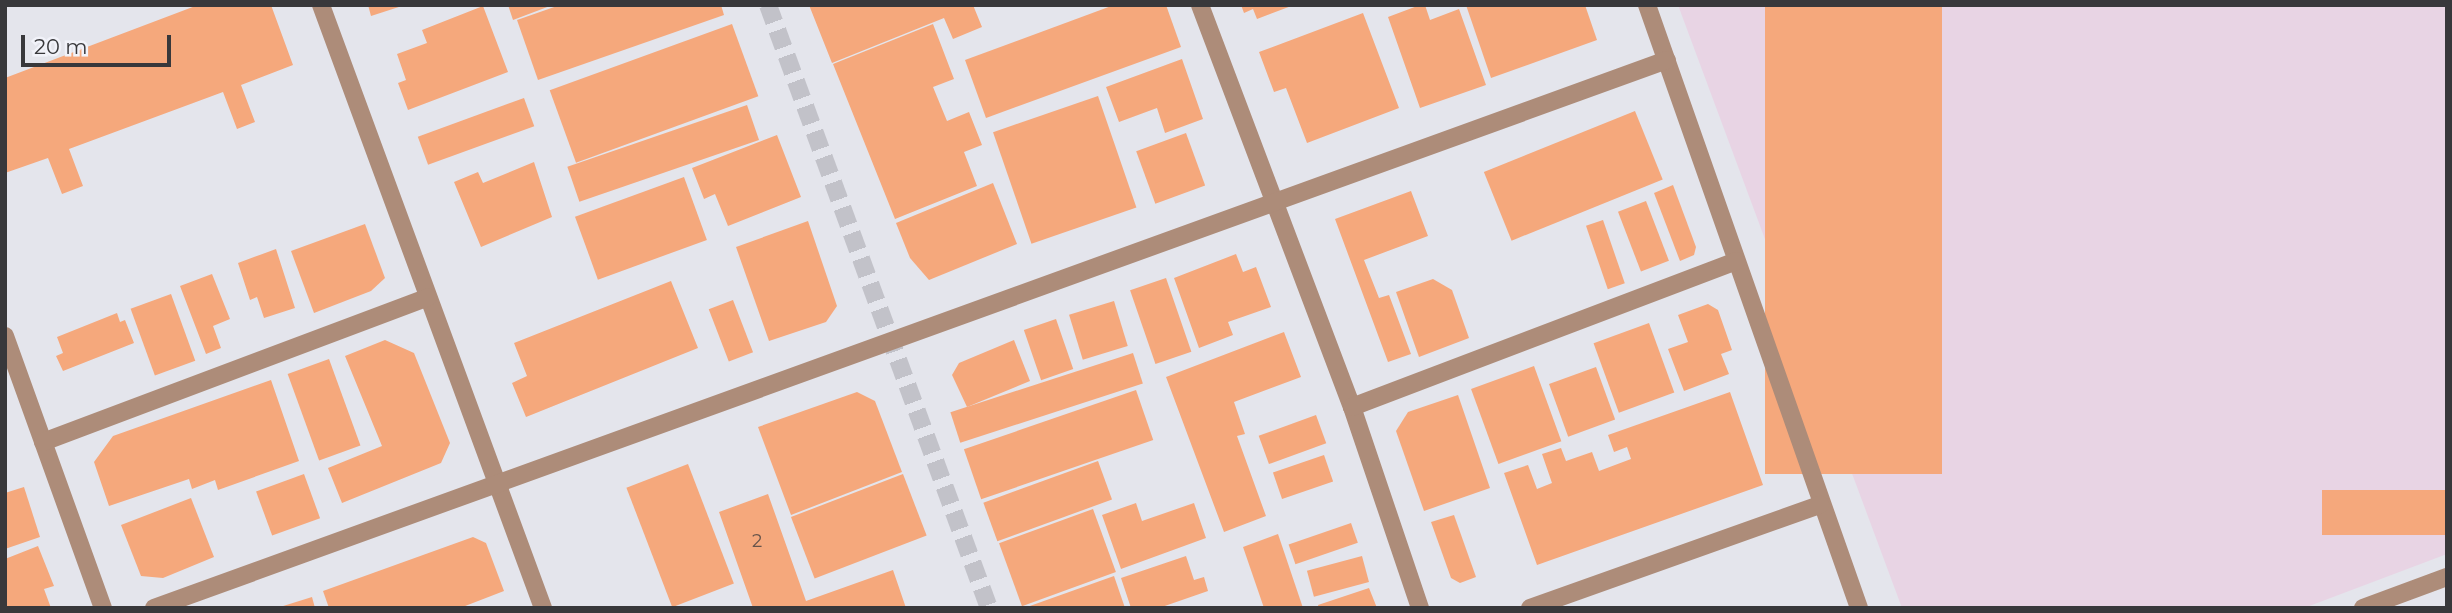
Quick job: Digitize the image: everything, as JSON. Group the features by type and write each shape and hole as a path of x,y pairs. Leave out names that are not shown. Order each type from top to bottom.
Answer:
{"street":[{"path":"321,5 543,608"},
{"path":"1200,5 1352,407 1420,608"},
{"path":"1647,5 1820,505 1859,608"},
{"path":"154,608 1273,200 1667,60"},
{"path":"1352,407 1736,261"},
{"path":"43,442 428,297"},
{"path":"5,336 103,608"},
{"path":"1530,608 1820,505"},
{"path":"2363,608 2447,577"}],"shaded area":[{"path":"1678,5 2447,5 2447,554 2304,608 1902,608"}],"building":[{"path":"198,5 271,5 293,65 241,85 255,122 237,129 223,92 69,149 83,186 62,194 48,158 5,173 5,78"},
{"path":"368,5 402,5 402,6 371,16"},
{"path":"508,5 550,5 550,6 513,20"},
{"path":"560,5 721,5 724,15 538,80 517,20"},
{"path":"809,5 973,5 982,27 953,39 944,18 832,63"},
{"path":"1114,5 1166,5 1181,47 986,118 965,60"},
{"path":"1241,5 1294,5 1257,19 1253,9 1244,13"},
{"path":"1425,5 1430,20 1459,9 1486,85 1420,108 1388,17"},
{"path":"1466,5 1585,5 1597,40 1491,78"},
{"path":"1765,5 1942,5 1942,474 1765,474"},
{"path":"483,6 508,72 408,110 398,83 406,80 397,54 427,43 422,30"},
{"path":"1363,13 1399,108 1307,143 1286,88 1274,92 1259,52"},
{"path":"732,24 758,96 576,163 550,90"},
{"path":"933,24 954,79 933,87 947,121 969,112 982,145 964,152 977,186 895,219 833,64"},
{"path":"1182,59 1203,119 1165,133 1157,108 1119,122 1106,87"},
{"path":"1098,96 1136,208 1031,244 993,132"},
{"path":"524,98 534,126 428,165 418,137"},
{"path":"747,105 759,140 579,202 567,167"},
{"path":"1635,111 1663,180 1512,241 1484,172"},
{"path":"1186,133 1205,186 1155,204 1136,151"},
{"path":"777,135 801,197 728,226 715,194 704,199 692,168"},
{"path":"534,162 552,217 481,247 454,182 478,172 483,183"},
{"path":"684,177 707,240 598,280 575,217"},
{"path":"993,183 1017,244 929,280 910,258 896,223"},
{"path":"1673,185 1696,247 1694,255 1680,261 1654,193"},
{"path":"1411,191 1428,236 1364,260 1379,298 1389,295 1411,354 1388,362 1335,219"},
{"path":"1646,201 1669,261 1641,272 1618,212"},
{"path":"1603,220 1625,283 1608,289 1586,226"},
{"path":"808,221 837,306 826,322 769,341 736,247"},
{"path":"365,224 385,278 371,291 314,313 291,251"},
{"path":"276,249 295,308 264,318 257,297 250,300 238,263"},
{"path":"1236,254 1243,272 1256,267 1271,307 1228,322 1233,335 1199,348 1174,278"},
{"path":"212,274 230,319 213,326 221,348 206,354 180,286"},
{"path":"1166,278 1191,352 1155,364 1130,290"},
{"path":"1433,279 1452,290 1469,338 1419,357 1396,292"},
{"path":"671,281 698,348 526,417 512,383 527,376 514,343"},
{"path":"171,294 195,361 155,375 131,309"},
{"path":"733,300 753,352 729,362 709,309"},
{"path":"1114,301 1128,346 1083,360 1069,315"},
{"path":"1708,304 1718,310 1732,350 1721,354 1729,374 1684,391 1668,349 1688,342 1678,315"},
{"path":"117,313 120,322 125,320 134,343 63,371 56,356 63,353 57,337"},
{"path":"1056,319 1073,369 1041,380 1024,330"},
{"path":"1649,323 1674,393 1619,413 1594,343"},
{"path":"1284,332 1301,377 1234,402 1245,434 1237,436 1266,516 1224,532 1166,377"},
{"path":"385,340 414,353 450,443 441,463 342,503 328,468 382,446 345,356"},
{"path":"1014,340 1030,381 967,407 952,375 959,363"},
{"path":"1133,353 1143,383 960,443 950,412"},
{"path":"329,359 360,445 319,461 288,374"},
{"path":"1534,366 1561,441 1498,464 1471,389"},
{"path":"1596,367 1615,420 1568,437 1549,384"},
{"path":"271,380 299,461 218,490 215,480 192,489 189,479 109,506 94,462 113,436"},
{"path":"1136,390 1153,440 981,499 964,449"},
{"path":"857,392 875,401 902,472 791,515 758,427"},
{"path":"1730,392 1763,485 1537,565 1504,473 1528,465 1537,489 1552,483 1542,454 1561,448 1566,461 1592,452 1599,471 1631,459 1627,447 1614,452 1608,435"},
{"path":"1458,395 1490,488 1424,511 1396,431 1408,412"},
{"path":"1316,415 1326,443 1269,464 1259,436"},
{"path":"1324,455 1333,481 1282,499 1273,473"},
{"path":"1098,461 1112,500 997,541 983,503"},
{"path":"688,464 734,583 672,607 626,488"},
{"path":"304,474 320,518 272,536 256,491"},
{"path":"903,474 927,536 815,579 791,517"},
{"path":"24,487 40,537 5,549 5,493"},
{"path":"2322,490 2447,490 2447,535 2322,535"},
{"path":"768,494 806,601 893,570 906,608 753,608 719,512"},
{"path":"191,498 214,557 163,578 141,576 121,525"},
{"path":"1136,503 1142,521 1194,503 1206,538 1121,569 1102,515"},
{"path":"1093,509 1116,572 1022,606 999,543"},
{"path":"1454,515 1476,577 1460,583 1451,578 1431,522"},
{"path":"1351,523 1358,543 1295,564 1289,544"},
{"path":"1278,534 1303,608 1264,608 1243,547"},
{"path":"473,537 486,543 504,591 460,608 329,608 323,591"},
{"path":"38,546 54,586 44,589 51,608 5,608 5,559"},
{"path":"1186,556 1194,580 1204,577 1208,591 1159,608 1131,608 1121,578"},
{"path":"1362,556 1369,582 1314,597 1307,571"},
{"path":"1114,576 1125,608 1027,607"},
{"path":"1369,588 1377,608 1319,608 1318,605"},
{"path":"312,597 315,608 280,607"}],"tunnel":[{"path":"768,5 989,608"}]}
